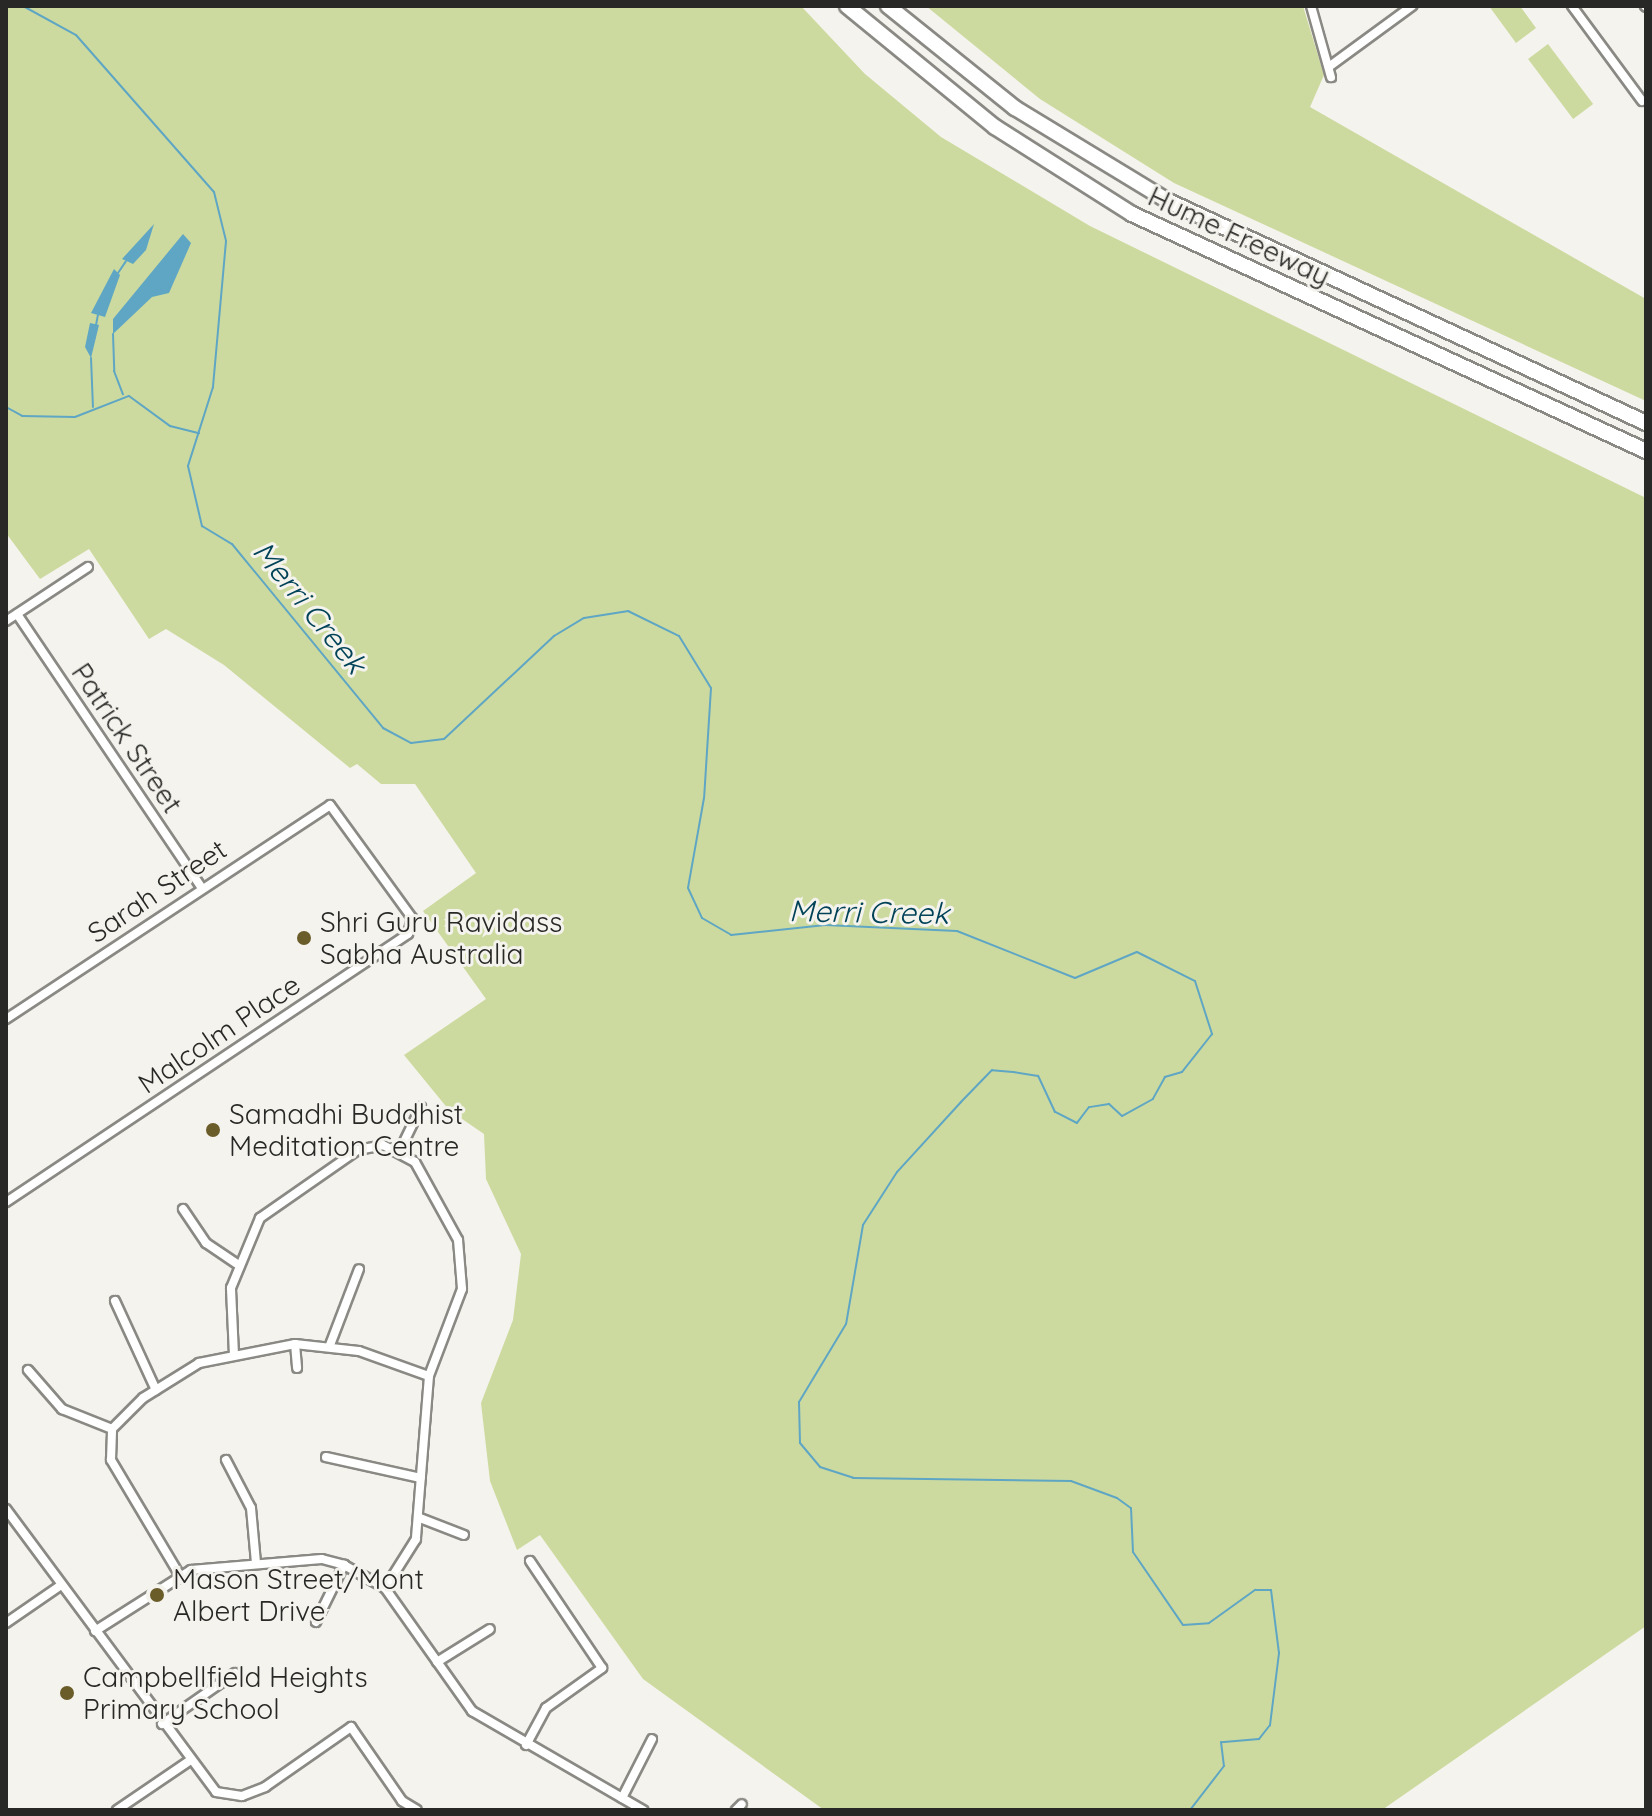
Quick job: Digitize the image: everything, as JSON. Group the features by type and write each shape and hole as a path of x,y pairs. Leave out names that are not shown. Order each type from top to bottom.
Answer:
{"highway":[{"name":"Hume Freeway","path":"847,6 995,127 1132,214 1646,451"},
{"name":"Hume Freeway","path":"888,6 1015,108 1168,201 1646,423"}],"street":[{"path":"1311,6 1331,77"},
{"path":"1330,66 1412,6"},
{"path":"1572,6 1642,101"},
{"path":"6,621 88,567"},
{"name":"Patrick Street","path":"17,614 201,887"},
{"name":"Sarah Street","path":"6,1019 323,807 335,807"},
{"name":"Malcolm Place","path":"6,1202 408,934 412,918 335,807"},
{"path":"400,1150 421,1107"},
{"path":"234,1355 236,1263 269,1210 358,1150 400,1150 425,1177 463,1262 459,1303 429,1376 416,1539 385,1588"},
{"path":"183,1209 206,1243 236,1263"},
{"path":"330,1345 359,1269"},
{"path":"115,1301 156,1390"},
{"path":"179,1574 111,1460 112,1429 156,1390 199,1363 295,1344 330,1345 429,1376"},
{"path":"295,1344 297,1368"},
{"path":"28,1370 62,1409 112,1429"},
{"path":"326,1457 421,1478"},
{"path":"226,1460 251,1508 256,1563"},
{"path":"6,1509 189,1761 216,1792 242,1796 351,1727 402,1801 417,1810"},
{"path":"420,1518 464,1535"},
{"path":"526,1745 546,1708 602,1668 530,1561"},
{"path":"95,1631 179,1574 256,1563 344,1565 385,1588 472,1711 643,1810"},
{"path":"316,1622 344,1565"},
{"path":"6,1623 61,1585"},
{"path":"437,1662 490,1629"},
{"path":"162,1724 235,1673"},
{"path":"622,1798 652,1739"},
{"path":"117,1810 189,1761"}],"green space":[{"path":"6,6 801,6 865,74 941,137 1090,226 1646,498 1646,1626 1382,1810 824,1810 643,1679 540,1535 517,1550 490,1481 481,1403 513,1320 521,1254 486,1179 484,1134 449,1110 404,1055 486,999 423,911 476,873 415,784 381,784 357,764 350,768 224,665 166,629 149,639 89,549 40,579 6,533"},
{"path":"926,6 1303,6 1324,75 1310,107 1646,299 1646,401 1174,183 1040,99"},
{"path":"1489,6 1520,6 1536,28 1516,43"},
{"path":"1548,44 1593,104 1573,119 1528,59"}],"water":[{"path":"154,224 146,250 133,264 122,259"},
{"path":"183,234 191,243 169,293 152,297 113,334 113,319"},
{"path":"114,269 120,275 105,317 91,313"},
{"path":"90,323 99,325 91,358 85,347"}],"waterway":[{"name":"Merri Creek","path":"23,6 76,35 214,192 226,241 213,387 188,466 202,526 232,544 383,728 411,743 444,739 554,636 584,618 628,611 679,636 711,688 704,798 688,888 702,918 731,935 825,925 957,931 1075,978 1137,952 1195,981 1212,1034 1182,1072 1165,1077 1153,1099 1122,1116 1109,1104 1089,1107 1077,1123 1055,1112 1038,1076 992,1070 961,1102 897,1172 863,1225 846,1324 799,1402 800,1443 820,1467 853,1478 1071,1481 1117,1498 1131,1508 1133,1552 1183,1625 1209,1623 1255,1590 1271,1590 1279,1653 1270,1725 1259,1739 1221,1742 1224,1766 1190,1810"},
{"path":"118,273 126,261"},
{"path":"96,325 98,315"},
{"path":"113,334 114,371 123,394"},
{"path":"91,358 93,407"},
{"path":"6,407 22,416 75,417 129,396 170,426 199,433"}],"place":[{"name":"Shri Guru Ravidass Sabha Australia","path":"304,938"},
{"name":"Samadhi Buddhist Meditation Centre","path":"213,1130"},
{"name":"Mason Street/Mont Albert Drive","path":"157,1595"},
{"name":"Campbellfield Heights Primary School","path":"67,1693"}]}
